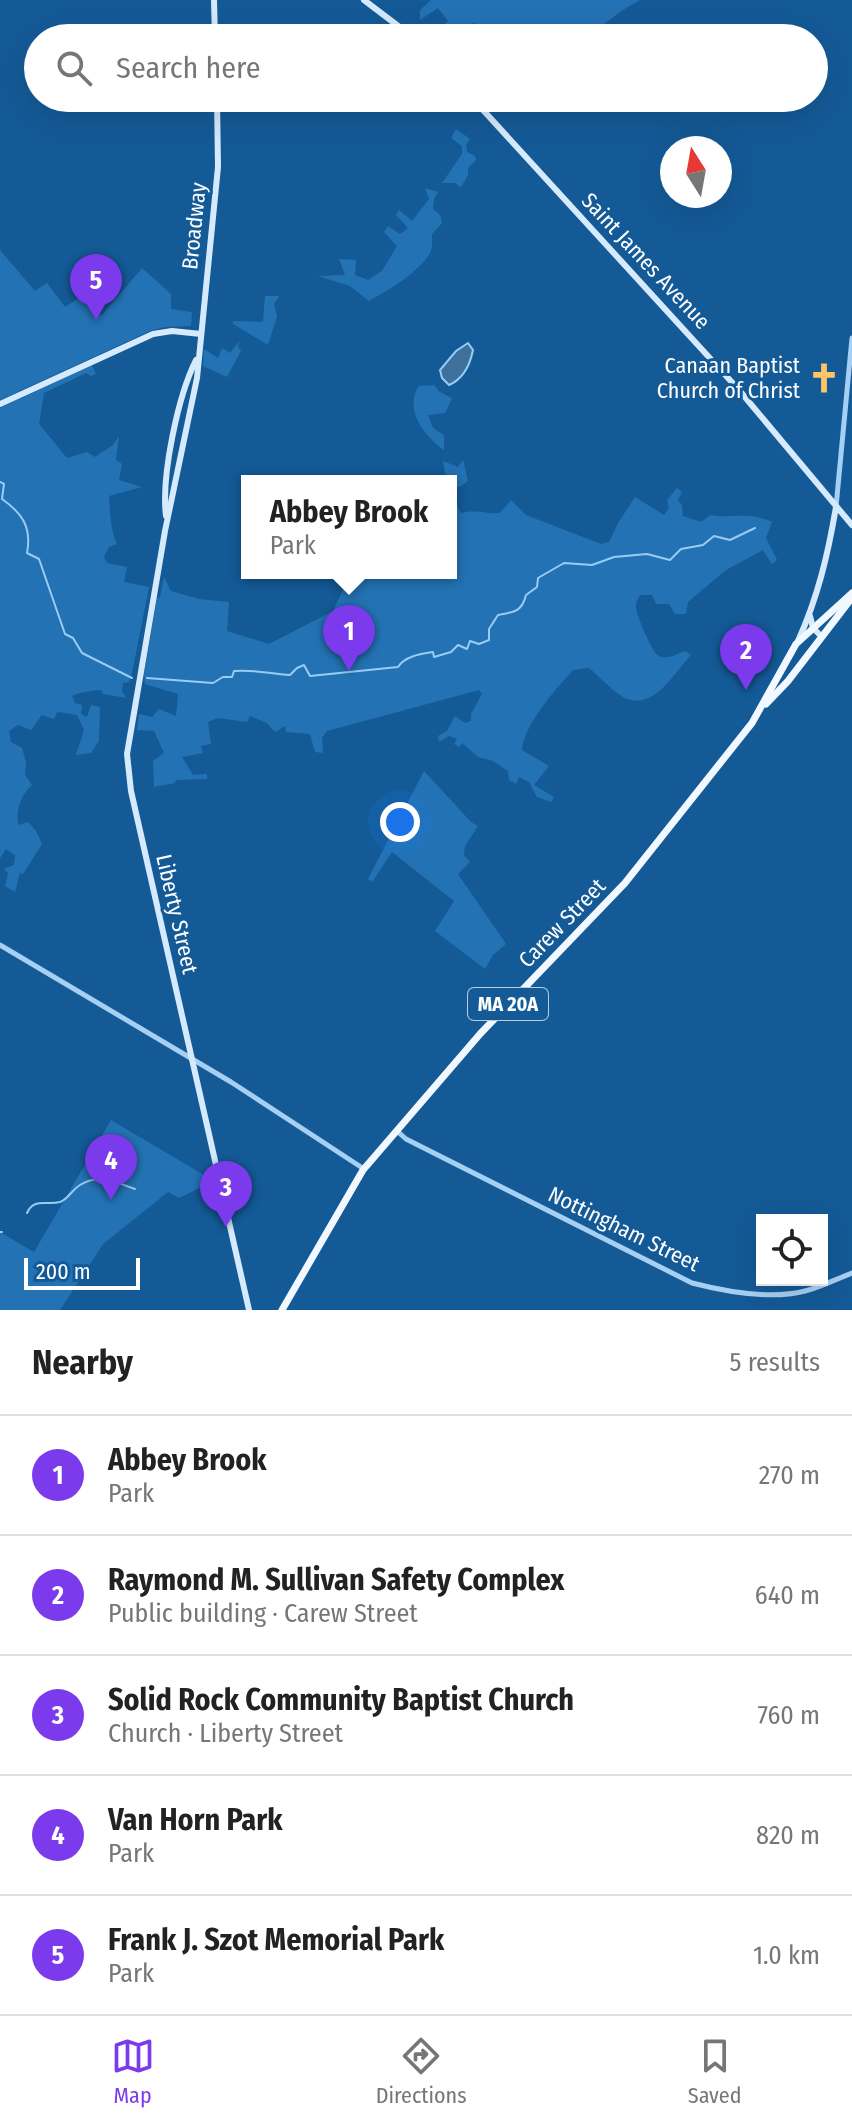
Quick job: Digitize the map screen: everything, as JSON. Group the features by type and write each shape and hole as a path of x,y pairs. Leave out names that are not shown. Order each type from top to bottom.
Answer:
{"main road":[{"path":"214,0 215,24"},
{"path":"364,0 396,24"},
{"name":"Broadway","path":"197,372 218,167 217,112"},
{"name":"Saint James Avenue","path":"485,112 731,381 852,525"},
{"path":"0,404 153,334 172,331 201,334"},
{"name":"Broadway","path":"188,380 198,357"},
{"name":"Liberty Street","path":"197,372 166,523 127,754 131,791 249,1310"},
{"name":"Liberty Street","path":"166,523 163,490 188,380"},
{"name":"Carew Street","path":"756,715 808,618 824,570 836,507"},
{"name":"MA 20A","path":"796,644 852,595"},
{"name":"MA 20A","path":"822,637 852,595"},
{"path":"808,618 822,637"},
{"name":"Carew Street","path":"282,1310 364,1169 494,1019 625,883 756,715 822,637"},
{"path":"796,644 797,653 808,655"}],"street":[{"name":"Carew Street","path":"836,507 852,338"},
{"path":"0,945 193,1060 364,1169"},
{"name":"Nottingham Street","path":"397,1130 406,1139 692,1283 730,1290 786,1294 809,1290 852,1273"}],"shaded area":[{"path":"431,0 640,0 604,24 445,24 448,21 438,8 420,20 420,10"},
{"path":"456,129 470,139 466,145 467,152 476,160 468,168 468,175 461,187 455,183 442,183 462,154 462,146 451,138"},
{"path":"425,188 438,192 433,209 440,215 442,223 432,234 430,253 411,274 369,301 350,286 318,276 345,275 339,259 356,260 355,275 368,280 382,271 397,246 384,232 388,226 400,234 408,228 396,215 399,210 412,221 429,199"},
{"path":"0,250 35,291 47,283 65,307 82,296 102,315 142,268 171,294 171,309 192,312 191,326 150,331 0,400"},
{"path":"265,296 279,296 274,304 277,317 268,345 233,324 233,321 263,322"},
{"path":"240,340 238,346 241,351 227,377 203,366 204,349 218,358 222,348 230,353"},
{"path":"468,343 473,350 468,366 449,385 442,378 440,370 456,351"},
{"path":"92,365 96,374 91,376 86,373 44,393 39,424 67,458 87,452 95,457 113,445 119,436 116,460 122,464 119,480 142,487 109,496 117,544 109,547 104,557 107,563 127,567 124,582 149,587 132,673 129,682 123,683 122,692 127,698 103,694 101,690 72,696 75,703 82,705 81,714 87,717 91,705 100,707 99,741 91,753 76,755 84,730 77,715 57,712 54,719 42,715 31,730 18,725 9,731 11,742 22,748 26,762 25,775 32,785 20,803 18,825 28,822 42,844 23,874 20,873 15,892 5,886 8,873 4,869 14,865 15,855 6,849 0,858 0,408"},
{"path":"434,385 452,398 445,413 428,415 433,428 444,435 444,450 418,422 413,404 419,386"},
{"path":"463,460 468,481 460,487 457,487 457,475 446,475 443,461 458,467"},
{"path":"677,488 682,492 678,500 683,516 701,522 710,515 748,516 772,522 766,538 777,560 772,564 763,550 726,570 688,602 686,614 675,614 669,604 656,604 652,595 640,595 637,612 656,653 665,657 685,651 691,655 662,689 644,700 634,701 623,697 589,668 573,670 535,718 522,750 549,766 534,785 554,797 551,802 537,797 529,782 519,777 516,784 509,780 508,771 493,761 478,757 462,743 459,747 454,744 457,739 449,736 439,742 438,736 447,731 455,716 465,723 471,721 471,714 482,694 479,690 327,731 322,738 323,753 315,752 310,734 286,732 285,726 275,732 267,723 250,716 247,722 218,718 208,722 211,744 201,746 203,753 182,757 193,775 207,774 207,779 176,780 175,783 154,787 153,761 164,753 154,731 137,730 139,714 152,717 159,709 176,716 178,694 145,684 144,675 157,598 160,597 164,577 171,591 199,599 229,602 227,631 269,644 333,611 350,579 457,579 457,505 461,513 500,513 511,500 526,515 601,544 609,542 635,497 664,515 669,508 667,500"},
{"path":"424,771 478,826 465,846 464,855 470,862 458,874 506,944 493,955 485,969 435,931 454,901 392,852 372,882 368,879"},
{"path":"111,1120 214,1181 179,1198 168,1192 103,1244 60,1310 0,1310 0,1232 34,1252"}],"waterway":[{"path":"0,482 4,484 2,499 15,510 27,528 27,553 39,559 65,634 73,638 82,653 132,678"},
{"path":"147,678 213,683 223,677 232,677 234,671 290,675 304,665 310,676 398,667 414,656 433,652 434,657 451,652 458,645 467,649 470,641 479,644 489,640 489,629 498,615 520,608 526,595 537,587 538,578 564,563 592,565 614,557 647,554 670,560 681,549 703,545 714,536 730,540 755,528"},
{"path":"27,1213 33,1205 63,1201 87,1181 107,1180 135,1189"}],"place":[{"name":"Frank J. Szot Memorial Park","path":"96,320"},
{"name":"Canaan Baptist Church of Christ","path":"824,378"},
{"name":"Abbey Brook","path":"349,671"},
{"name":"Raymond M. Sullivan Safety Complex","path":"746,690"},
{"name":"Van Horn Park","path":"111,1200"},
{"name":"Solid Rock Community Baptist Church","path":"226,1227"}]}
